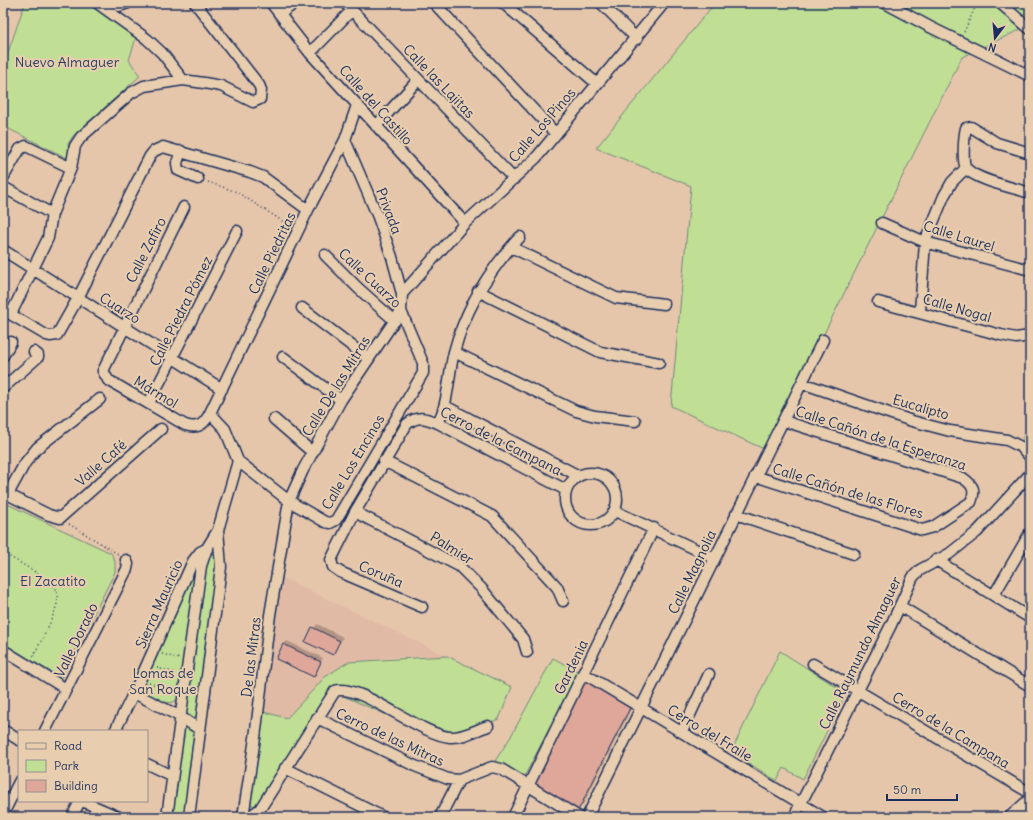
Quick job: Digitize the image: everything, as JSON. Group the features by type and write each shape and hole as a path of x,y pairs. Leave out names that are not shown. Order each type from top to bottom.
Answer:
{"street":[{"path":"97,3 147,39 162,53 183,80"},
{"path":"115,4 122,6 128,3"},
{"path":"194,3 259,85 261,96 260,99 254,102 221,86 183,80 144,86 131,93 81,137 75,146 71,168 52,214 48,238 34,269 7,312 46,335 53,336 59,332 78,298 150,156 154,151 163,147 181,151 263,177 308,210"},
{"name":"Calle del Castillo","path":"271,3 310,53 465,223"},
{"path":"280,14 295,3"},
{"path":"434,3 555,133"},
{"path":"503,3 596,83"},
{"path":"602,3 637,38"},
{"name":"Calle Los Pinos","path":"402,294 465,223 536,158 596,83 637,38 664,3"},
{"path":"885,3 930,28 960,40 1011,68 1030,76"},
{"path":"1000,3 1030,29"},
{"path":"310,53 349,6"},
{"name":"Calle las Lajitas","path":"349,6 514,179"},
{"path":"376,126 418,80"},
{"name":"Calle Piedritas","path":"199,426 206,420 210,413 308,210 345,140 357,105"},
{"path":"1030,154 996,143 971,127 967,127 965,130 964,163 966,168 977,176 1030,193"},
{"name":"Privada","path":"345,140 383,231 402,294"},
{"path":"3,178 20,149 26,146 71,168"},
{"path":"181,151 177,163 178,170 198,179"},
{"path":"336,157 353,160"},
{"path":"920,312 925,242 944,196 952,182 966,168"},
{"path":"3,187 52,214"},
{"name":"Calle Zafiro","path":"103,371 184,207"},
{"name":"Calle Laurel","path":"882,223 925,242 1030,270"},
{"name":"Calle Piedra Pómez","path":"149,403 237,232"},
{"path":"438,423 445,406 454,352 464,321 478,291 495,265 520,237"},
{"path":"511,247 616,298 664,304"},
{"name":"Cuarzo","path":"3,250 222,389"},
{"name":"Calle Cuarzo","path":"325,255 358,288 395,321"},
{"path":"478,291 600,352 659,363"},
{"path":"401,311 402,294"},
{"name":"Calle Nogal","path":"878,302 920,312 1001,335 1016,338 1030,336"},
{"path":"302,308 369,359"},
{"name":"Calle De las Mitras","path":"289,501 312,452 341,400 401,311"},
{"name":"Calle Los Encinos","path":"289,501 321,520 330,523 336,520 422,373 423,362 401,311"},
{"name":"Calle Magnolia","path":"587,817 640,707 784,421 823,340"},
{"path":"3,356 11,342"},
{"path":"454,352 576,411 595,416 635,421"},
{"path":"3,388 35,360 36,354"},
{"path":"283,357 341,400"},
{"name":"Mármol","path":"103,371 108,380 185,425 192,427 199,426"},
{"name":"Eucalipto","path":"802,383 912,421 950,431 1007,440 1021,447 1030,457"},
{"path":"60,518 49,516 5,493 37,448 100,399"},
{"path":"445,406 578,476"},
{"path":"210,413 225,429 238,460 289,501"},
{"name":"Cerro de la Campana","path":"384,461 407,424 417,418 423,418 438,423 566,490"},
{"path":"274,419 312,452"},
{"name":"Calle Cañón de la Esperanza","path":"784,421 952,474 970,483 974,491 971,502 933,527"},
{"name":"Valle Café","path":"60,518 161,429"},
{"path":"166,817 201,566 207,548 218,530 238,460"},
{"path":"355,512 384,461 492,516 557,587 563,601"},
{"path":"593,473 606,478 613,485 617,494 615,511 608,520 599,525 589,526 580,523 571,518 566,509 564,500 566,490 571,482 578,476 593,473"},
{"name":"Calle Raymundo Almaguer","path":"794,817 900,606 913,577 920,570 956,550 977,532 1030,474"},
{"name":"Calle Cañón de las Flores","path":"755,476 916,529 922,530 933,527"},
{"name":"De las Mitras","path":"250,817 255,738 270,615 289,501"},
{"path":"615,511 654,528 714,558"},
{"name":"Coruña","path":"355,512 332,556 331,563 340,572 422,607"},
{"name":"Palmier","path":"355,512 459,566 481,588 523,639 527,652"},
{"path":"736,514 854,554"},
{"name":"Gardenia","path":"513,817 654,528"},
{"path":"189,817 199,729 221,567 218,530"},
{"path":"994,595 1028,539"},
{"path":"207,548 220,547"},
{"name":"Sierra Mauricio","path":"115,730 134,693 193,562 200,552 207,548"},
{"name":"Valle Dorado","path":"46,730 126,569 128,564 126,560"},
{"path":"936,560 1030,618"},
{"path":"900,606 1030,686"},
{"path":"3,650 66,689"},
{"name":"Cerro de la Campana","path":"813,664 1030,793"},
{"name":"Cerro del Fraile","path":"583,673 823,817"},
{"path":"682,732 710,674"},
{"name":"Cerro de las Mitras","path":"250,817 260,809 331,696 339,689 350,691 374,701 433,733 448,737 456,737 488,726"},
{"path":"134,693 179,716 199,729"},
{"name":"Cerro de las Mitras","path":"317,718 415,766 439,776 459,780"},
{"path":"3,730 18,739"},
{"path":"148,764 172,776"},
{"path":"285,768 383,817"},
{"path":"440,817 459,780 486,769 495,768 528,785 580,817"},
{"path":"5,813 18,784"},
{"path":"1011,817 1030,800"},
{"path":"72,817 80,802"},
{"path":"83,802 119,817"}],"path":[{"path":"960,40 977,3"},
{"path":"198,179 219,184 237,192 298,231"},
{"path":"60,518 126,560"},
{"path":"3,553 53,584 58,593 56,609 28,666"},
{"path":"156,652 186,660"},
{"path":"157,668 177,674"},
{"path":"149,683 175,691"}],"shaded area":[{"path":"281,577 447,656 394,657 348,662 325,677 287,718 263,712"}],"green space":[{"name":"Nuevo Almaguer","path":"25,3 91,3 112,21 136,38 129,60 140,76 73,136 68,144 69,159 3,126 3,67"},
{"path":"715,3 1030,3 1030,25 962,57 766,450 671,406 691,186 596,148"},
{"path":"1030,418 1030,454 1020,446"},
{"name":"El Zacatito","path":"3,502 111,553 115,561 115,572 61,678 3,643"},
{"name":"Lomas de San Roque","path":"211,552 216,558 216,565 185,817 167,817 206,557"},
{"name":"Lomas de San Roque","path":"201,555 181,694 175,701 167,703 142,693 141,689"},
{"path":"780,651 843,691 844,697 803,779 784,768 777,781 731,752"},
{"path":"447,656 512,687 499,719 444,740 332,691 255,806 247,803 263,712 287,718 325,677 348,662"},
{"path":"553,658 579,672 524,777 495,761 510,738"}],"building":[{"path":"312,627 340,641 333,655 305,642"},
{"path":"283,644 321,662 314,677 276,659"},
{"path":"584,679 631,706 578,811 534,784"}]}
